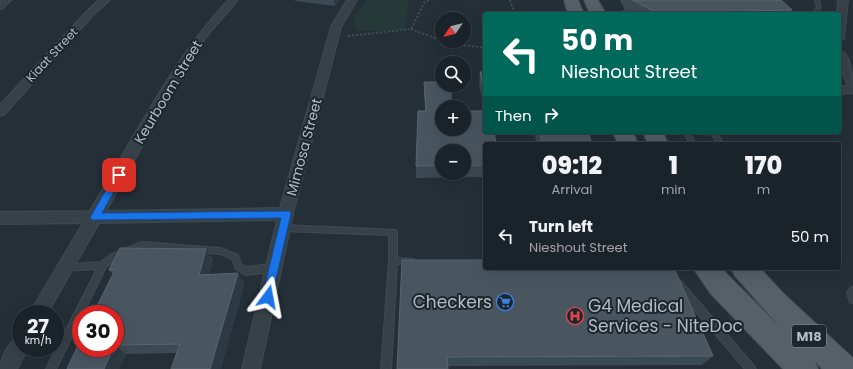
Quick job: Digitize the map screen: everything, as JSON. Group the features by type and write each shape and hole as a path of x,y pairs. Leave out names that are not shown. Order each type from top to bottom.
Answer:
{"main road":[{"path":"571,0 575,12"},
{"path":"591,0 597,12"},
{"name":"M18","path":"708,270 719,285 803,369"},
{"name":"M18","path":"746,270 774,302 843,369"}],"street":[{"path":"0,6 6,0"},
{"name":"Kiaat Street","path":"0,112 92,12 105,0"},
{"name":"Keurboom Street","path":"43,305 187,57 207,29 234,0"},
{"name":"Mimosa Street","path":"251,369 285,221 336,27 352,0"},
{"path":"841,19 843,0"},
{"path":"841,57 853,84 841,89"},
{"path":"0,218 95,217 285,221"},
{"path":"7,369 14,357"}],"lane":[{"path":"815,12 819,7 817,0"},
{"path":"285,221 393,232 393,261 386,369"},
{"path":"51,369 103,265 119,253 142,245 225,252 235,257 239,267 245,271 274,268"},
{"path":"393,261 416,261"},
{"path":"64,267 103,265"},
{"path":"672,277 751,369"},
{"path":"853,291 851,293 853,299"}],"path":[{"path":"411,29 424,3 429,0"},
{"path":"510,0 514,12"},
{"path":"348,36 411,29 448,43 483,48"}],"shaded area":[{"path":"367,0 408,0 406,30 358,31 353,19"}],"building":[{"path":"632,0 781,0 792,10 703,12 656,12"},
{"path":"480,72 483,72 483,87"},
{"path":"424,82 435,82 435,92 451,92 451,100 435,100 435,136 471,136 471,111 483,111 483,134 494,134 496,142 483,142 483,165 471,166 471,144 435,144 435,166 416,166 418,111 426,111"},
{"path":"540,134 589,134 591,142 542,142"},
{"path":"120,248 206,249 199,275 238,273 210,369 171,369 180,344 124,345 124,305 98,305 115,270 109,270"},
{"path":"402,260 483,260 483,270 675,270 713,356 447,357 448,369 397,369"},
{"path":"73,357 109,357 104,369 67,369"}],"place":[{"name":"Checkers","path":"505,302"},
{"name":"G4 Medical Services - NiteDoc","path":"575,316"}],"route":[{"path":"119,175 95,217 286,214 268,297"}]}
